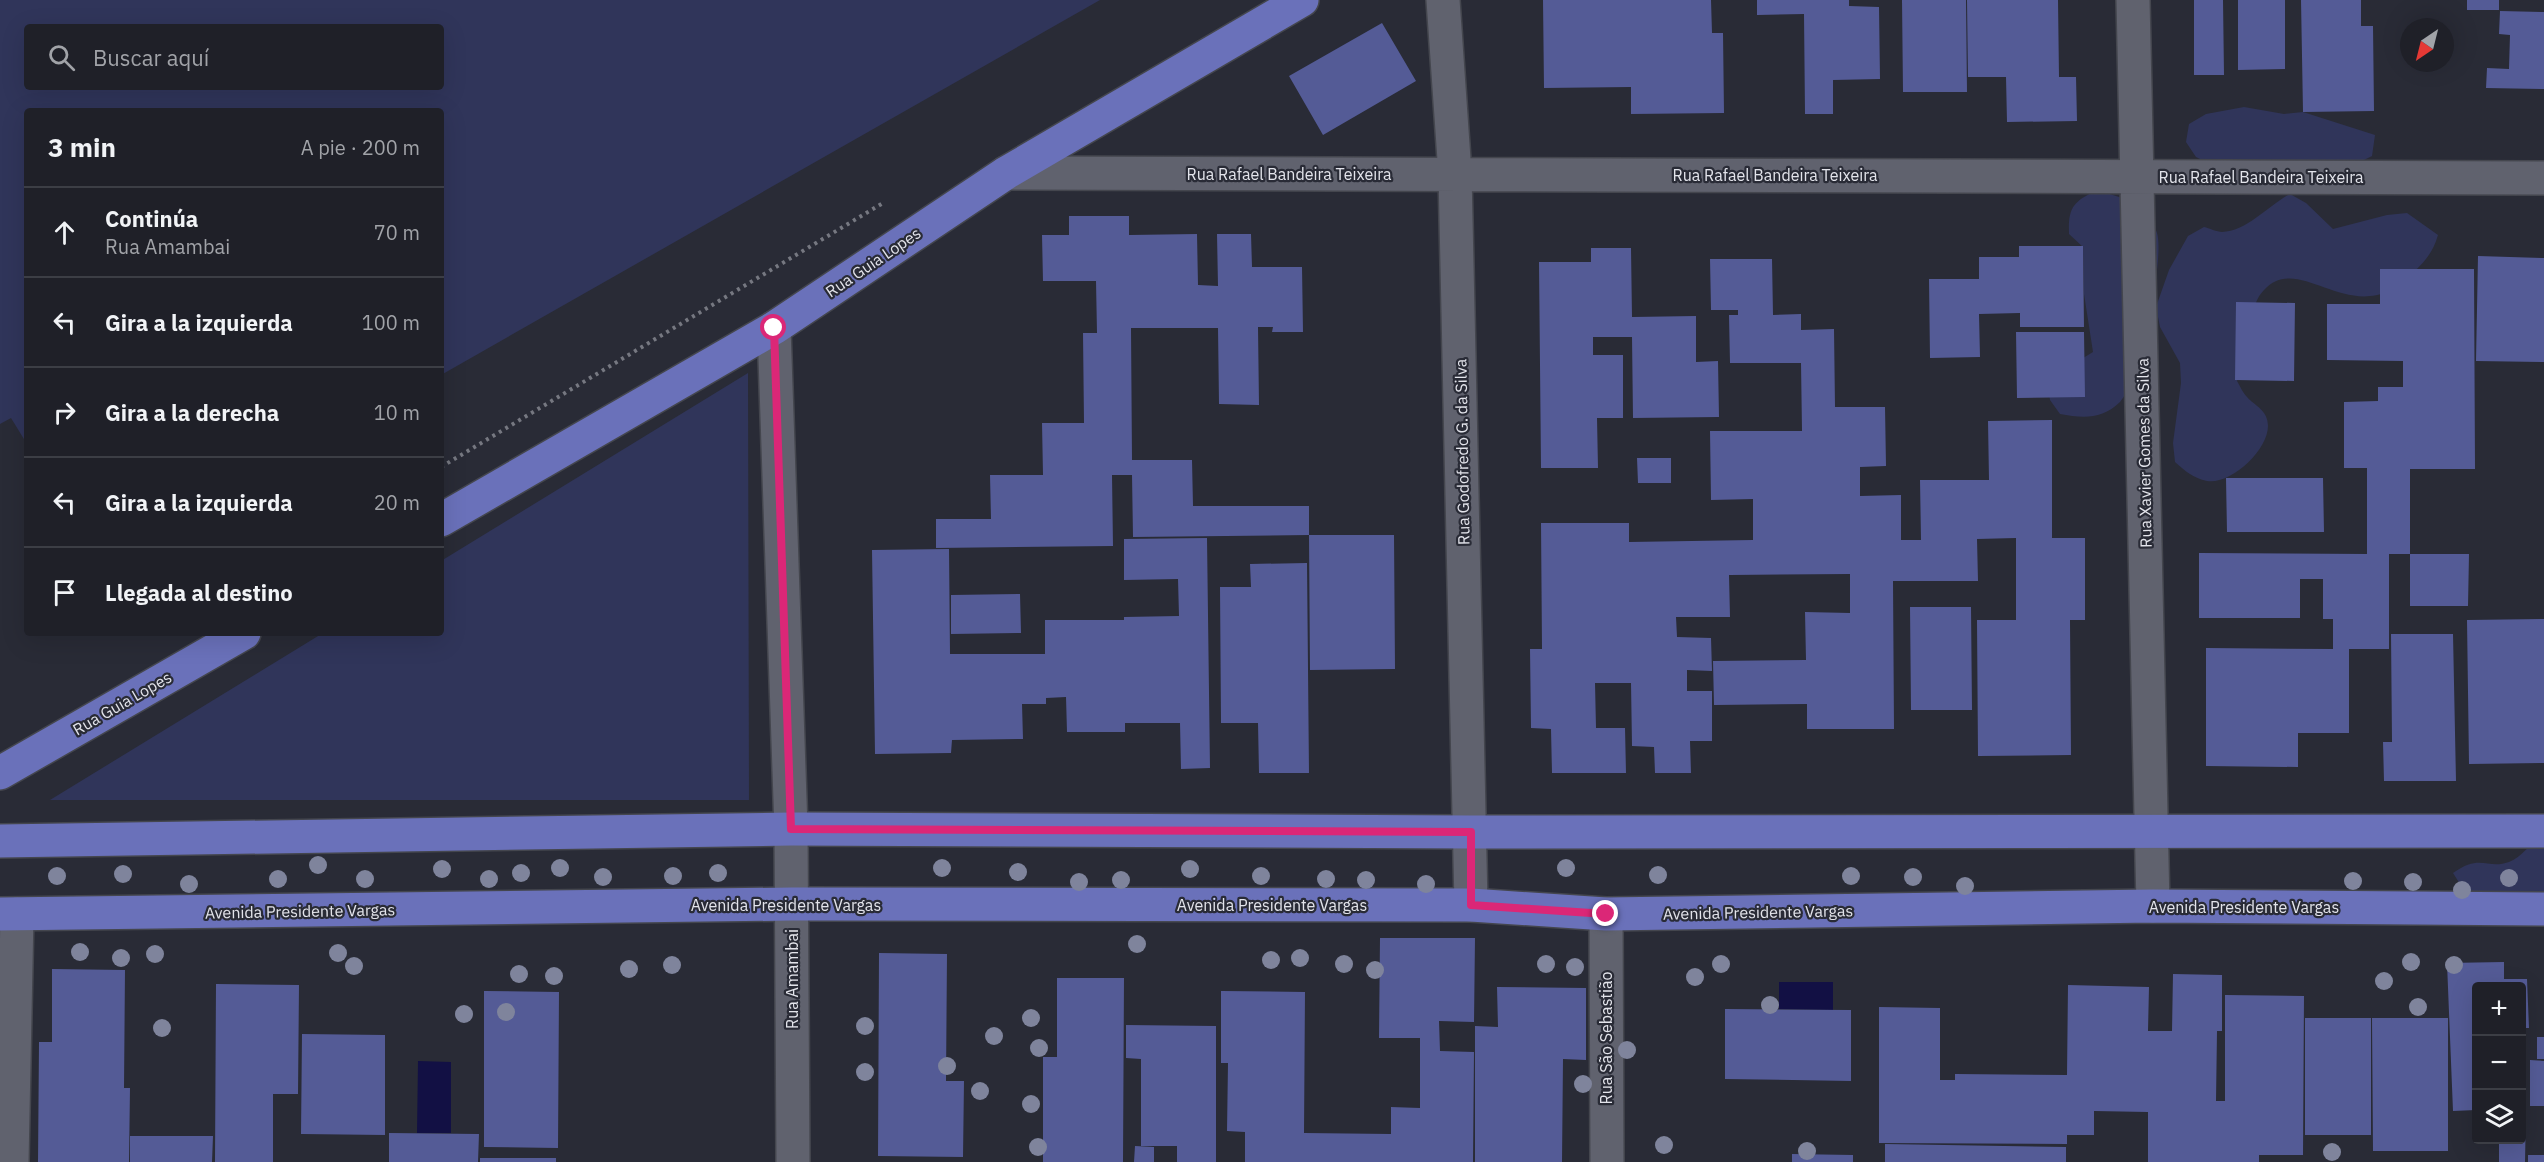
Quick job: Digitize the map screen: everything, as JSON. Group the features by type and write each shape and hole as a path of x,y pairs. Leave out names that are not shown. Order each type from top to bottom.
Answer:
{"main road":[{"name":"Rua Guia Lopes","path":"444,518 774,328 1006,173 1302,0"},
{"name":"Rua Guia Lopes","path":"0,773 239,636"},
{"path":"0,841 791,829 1471,832 2153,829 2544,831"},
{"name":"Avenida Presidente Vargas","path":"8,914 792,904 1471,905 1606,914 2153,906 2544,909"}],"street":[{"name":"Rua Godofredo G. da Silva","path":"1443,0 1455,174 1471,905"},
{"name":"Rua Xavier Gomes da Silva","path":"2133,0 2153,906"},
{"name":"Rua Rafael Bandeira Teixeira","path":"1006,173 2544,178"},
{"name":"Rua Amambai","path":"774,328 791,829 792,1162"},
{"path":"8,914 12,1162"},
{"name":"Rua São Sebastião","path":"1606,914 1607,1162"}],"path":[{"path":"444,465 884,203"}],"shaded area":[{"path":"0,0 1100,0 444,373 444,108 24,108 24,439 11,418 0,424"},
{"path":"2244,107 2284,114 2303,112 2375,135 2372,156 2322,181 2212,165 2196,157 2186,142 2189,124 2206,114"},
{"path":"2095,191 2124,199 2147,216 2157,233 2157,268 2149,320 2135,371 2127,390 2120,402 2106,412 2092,416 2076,416 2060,414 2050,400 2047,380 2093,352 2084,294 2083,247 2069,234 2069,225 2073,207"},
{"path":"2290,194 2306,203 2333,229 2387,215 2407,213 2438,235 2426,260 2414,272 2392,289 2371,296 2350,295 2295,279 2279,280 2264,290 2256,303 2249,346 2237,381 2246,395 2266,416 2268,426 2266,435 2255,455 2237,472 2217,481 2202,480 2175,462 2173,443 2181,383 2180,363 2160,327 2156,307 2169,270 2188,236 2204,227 2222,232 2240,228"},
{"path":"748,373 749,800 50,800 318,636 444,636 444,559"},
{"path":"2544,838 2544,918 2474,906 2453,873 2470,864 2509,862"},
{"path":"1779,982 1833,982 1833,1010 1779,1009"},
{"path":"418,1061 451,1062 451,1133 417,1133"}],"building":[{"path":"1543,0 1711,0 1712,33 1723,33 1724,113 1631,114 1631,87 1544,88"},
{"path":"1757,0 1849,0 1849,6 1879,7 1880,79 1833,80 1833,114 1805,114 1804,14 1757,15"},
{"path":"1902,0 1966,0 1967,92 1903,92"},
{"path":"1967,0 2058,0 2059,77 2076,77 2077,121 2007,122 2006,77 1968,77"},
{"path":"2194,0 2223,0 2224,75 2194,75"},
{"path":"2238,0 2285,0 2285,69 2238,70"},
{"path":"2301,0 2361,0 2361,26 2373,26 2374,111 2303,112"},
{"path":"2467,0 2499,0 2499,10 2467,10"},
{"path":"2500,11 2544,12 2544,89 2486,88 2487,68 2509,69 2510,35 2499,34"},
{"path":"1382,23 1416,81 1323,135 1289,76"},
{"path":"1069,216 1129,216 1129,235 1197,234 1198,285 1218,286 1217,234 1251,234 1252,267 1302,267 1303,332 1272,332 1273,327 1258,327 1259,405 1219,404 1218,328 1131,328 1132,460 1192,460 1193,506 1309,506 1309,535 1133,537 1132,475 1112,475 1113,546 936,548 936,519 991,519 990,475 1043,475 1042,423 1084,423 1083,333 1097,333 1096,281 1043,281 1042,235 1069,235"},
{"path":"2019,246 2083,246 2084,327 2020,327 2020,313 1979,314 1980,357 1930,358 1929,279 1979,279 1979,257 2019,257"},
{"path":"1591,248 1631,248 1632,317 1696,316 1696,362 1718,361 1719,417 1633,418 1632,337 1593,337 1593,355 1623,355 1623,418 1597,418 1598,468 1541,468 1539,262 1591,262"},
{"path":"2478,256 2544,258 2544,362 2476,361"},
{"path":"1710,259 1772,259 1773,315 1801,314 1801,330 1834,329 1835,407 1885,407 1886,466 1860,467 1860,496 1901,495 1901,540 1921,540 1920,480 1989,480 1988,421 2052,420 2052,538 2085,538 2085,620 2070,620 2071,755 1978,756 1977,620 2016,620 2016,538 1977,539 1978,581 1893,581 1894,729 1807,729 1807,704 1714,705 1713,661 1806,660 1805,612 1850,613 1850,574 1729,575 1730,617 1676,617 1677,637 1711,638 1712,671 1687,670 1687,691 1712,691 1712,741 1690,741 1691,773 1655,773 1654,747 1632,746 1631,683 1595,683 1596,728 1625,728 1626,773 1552,773 1551,729 1531,728 1530,649 1542,649 1541,523 1629,523 1629,542 1753,540 1753,499 1711,500 1710,431 1802,431 1801,363 1730,363 1729,315 1738,315 1738,310 1711,310"},
{"path":"2380,269 2474,269 2475,469 2410,469 2410,554 2389,554 2389,649 2349,649 2349,733 2298,733 2298,767 2206,766 2206,648 2333,649 2333,619 2323,619 2323,579 2300,579 2300,618 2199,618 2199,553 2367,554 2367,468 2344,468 2344,402 2378,401 2378,387 2403,387 2403,361 2327,360 2327,304 2380,304"},
{"path":"2236,302 2295,303 2294,381 2235,380"},
{"path":"2016,332 2084,332 2085,397 2017,398"},
{"path":"1637,458 1671,458 1671,483 1638,483"},
{"path":"2226,478 2323,478 2324,532 2227,532"},
{"path":"1309,535 1394,535 1395,669 1310,670"},
{"path":"1207,538 1210,768 1181,769 1180,723 1125,723 1125,732 1067,732 1066,697 1046,698 1046,704 1022,704 1023,739 952,740 951,753 875,754 872,550 949,549 950,654 1045,654 1045,620 1124,620 1124,617 1179,616 1178,579 1124,580 1124,539"},
{"path":"2410,554 2469,554 2468,606 2410,606"},
{"path":"1307,563 1309,773 1259,773 1258,723 1221,723 1220,587 1251,587 1250,564"},
{"path":"1020,594 1021,633 951,634 951,595"},
{"path":"1910,607 1971,607 1972,710 1911,710"},
{"path":"2544,619 2544,763 2469,764 2467,620"},
{"path":"2391,634 2453,634 2456,781 2384,781 2383,742 2392,742"},
{"path":"1380,938 1475,938 1474,1022 1439,1021 1440,1051 1474,1052 1473,1162 1245,1162 1245,1132 1227,1131 1228,1063 1221,1063 1221,991 1305,992 1304,1133 1391,1134 1391,1107 1420,1108 1420,1038 1379,1038"},
{"path":"879,953 947,954 946,1081 964,1081 963,1157 878,1156"},
{"path":"2504,962 2504,979 2527,979 2529,1028 2526,1028 2526,982 2472,982 2472,1110 2453,1111 2447,963"},
{"path":"52,969 125,970 124,1088 130,1088 129,1162 38,1162 39,1042 52,1042"},
{"path":"2173,974 2222,975 2222,1031 2217,1031 2216,1101 2225,1101 2225,995 2304,996 2303,1155 2259,1155 2259,1162 2148,1162 2148,1112 2094,1111 2094,1135 2067,1135 2067,1144 1879,1143 1879,1007 1940,1008 1940,1080 1955,1080 1955,1074 2067,1075 2068,985 2149,987 2148,1031 2172,1031"},
{"path":"1057,978 1124,978 1123,1162 1043,1162 1043,1057 1057,1057"},
{"path":"216,984 299,985 298,1094 273,1094 273,1162 215,1162"},
{"path":"1497,987 1586,988 1586,1060 1563,1059 1562,1162 1475,1162 1475,1026 1498,1027"},
{"path":"484,991 559,992 558,1148 484,1147"},
{"path":"1725,1009 1851,1010 1851,1081 1725,1079"},
{"path":"2305,1018 2371,1018 2371,1135 2305,1135"},
{"path":"2372,1018 2448,1018 2448,1151 2373,1151"},
{"path":"1126,1025 1216,1026 1216,1162 1177,1162 1177,1146 1141,1146 1141,1059 1126,1058"},
{"path":"302,1034 385,1035 385,1135 301,1134"},
{"path":"2537,1037 2544,1037 2544,1059 2537,1059"},
{"path":"2530,1060 2544,1061 2544,1106 2530,1106"},
{"path":"389,1133 479,1134 478,1162 389,1162"},
{"path":"130,1136 213,1136 212,1162 130,1162"},
{"path":"1885,1144 2066,1147 2066,1162 1885,1162"},
{"path":"2499,1144 2525,1144 2525,1162 2499,1162"},
{"path":"1135,1146 1154,1147 1154,1162 1134,1162"},
{"path":"1792,1154 1853,1155 1853,1162 1792,1162"},
{"path":"2528,1155 2544,1155 2544,1162 2528,1162"},
{"path":"480,1158 556,1158 556,1162 480,1162"}],"route":[{"path":"774,328 791,829 1471,832 1471,905 1606,914"}]}
